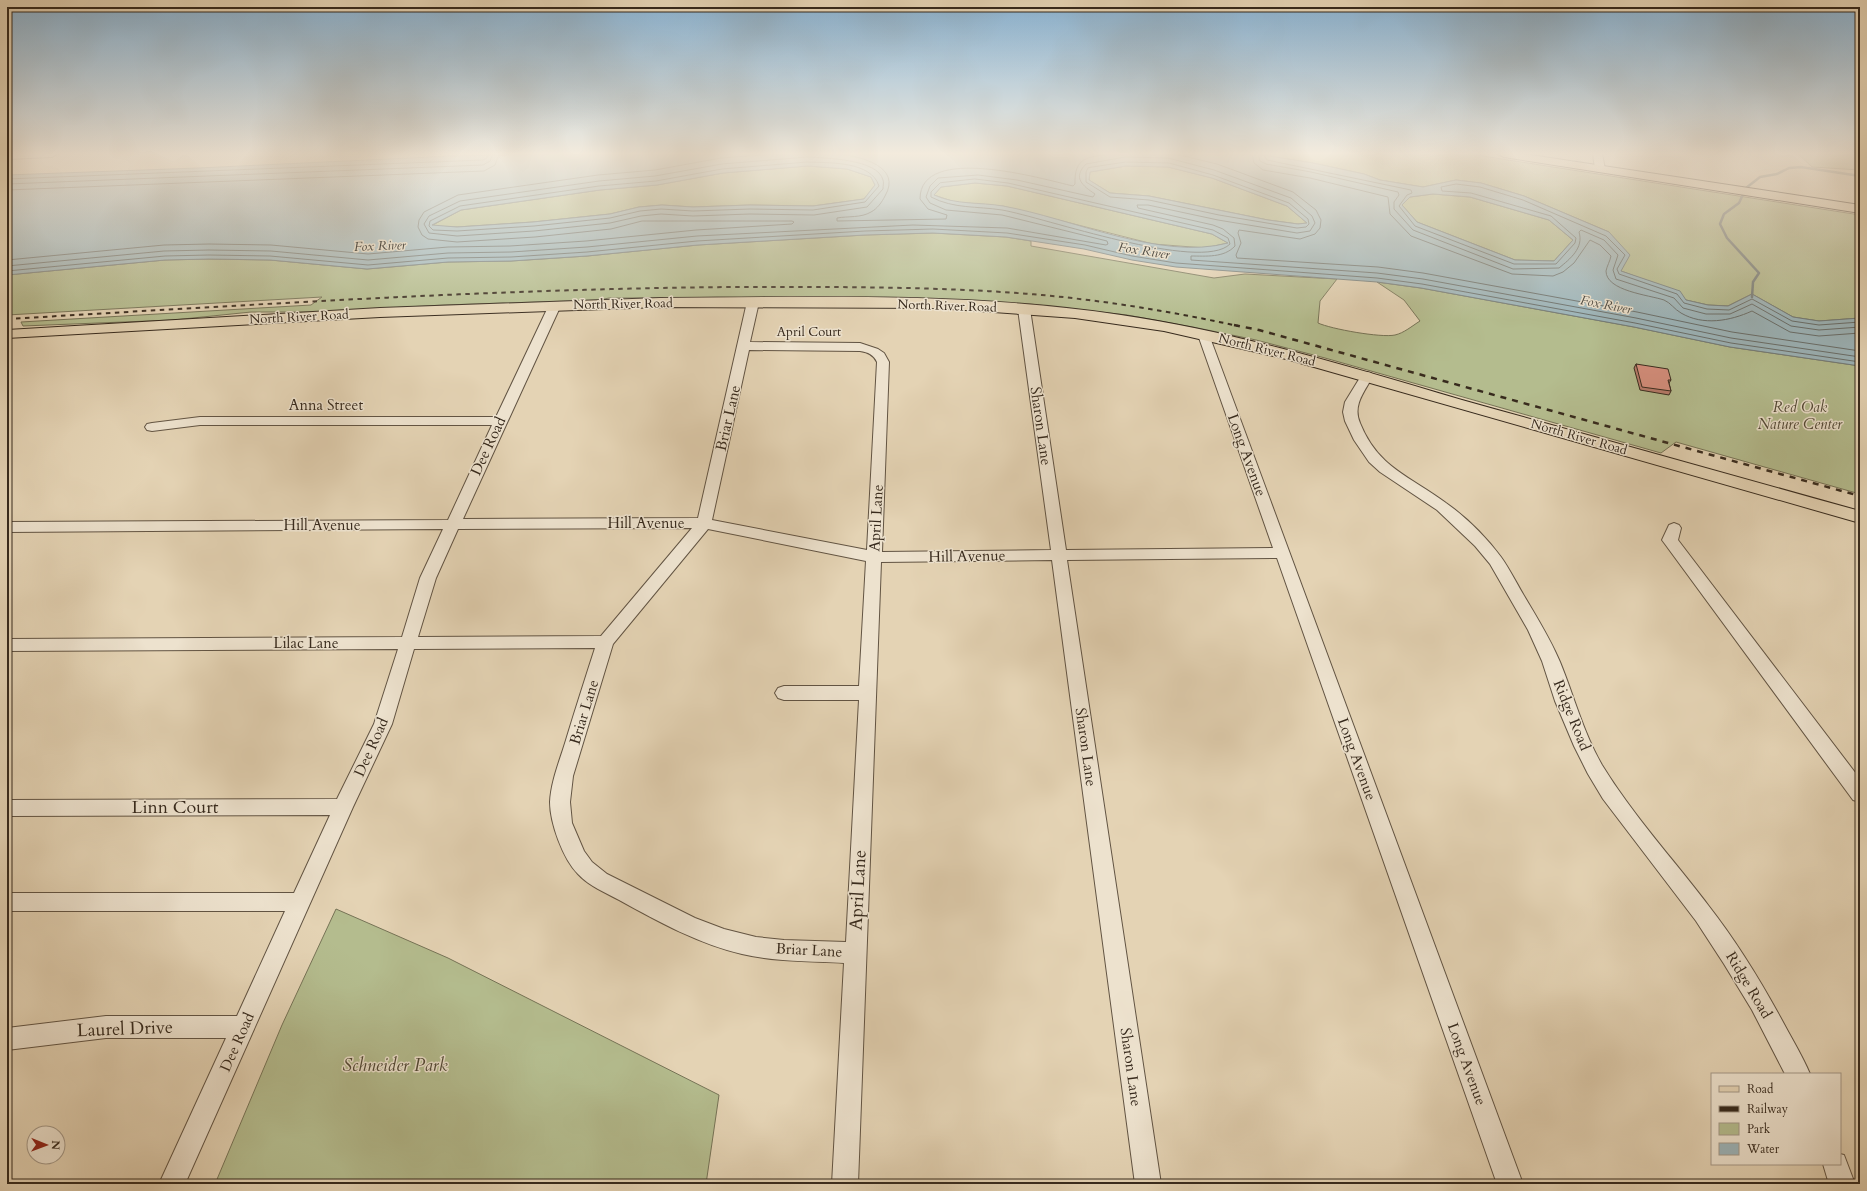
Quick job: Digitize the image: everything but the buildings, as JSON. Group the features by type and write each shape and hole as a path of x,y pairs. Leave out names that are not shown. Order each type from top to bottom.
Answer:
{"main road":[{"name":"North River Road","path":"7,334 424,310 555,305 753,302 916,304 1024,309 1119,319 1204,335 1267,349 1367,376 1860,518"}],"street":[{"name":"Briar Lane","path":"753,302 745,346 704,523 605,642 564,776 560,802 562,823 576,856 585,868 600,880 701,931 742,944 769,948 855,953"},
{"name":"Dee Road","path":"172,1184 343,807 383,724 428,578 555,305"},
{"name":"Sharon Lane","path":"1024,309 1148,1184"},
{"name":"Long Avenue","path":"1204,335 1510,1184"},
{"name":"April Court","path":"745,346 860,347 872,349"},
{"name":"April Lane","path":"845,1184 883,362 880,354 872,349"},
{"name":"Ridge Road","path":"1367,376 1352,402 1350,412 1352,421 1361,440 1374,459 1385,469 1442,507 1480,542 1496,561 1536,630 1551,661 1564,701 1583,746 1595,769 1610,793 1703,914 1732,957 1760,1002 1797,1073"},
{"name":"Anna Street","path":"152,427 200,420 500,421"},
{"name":"Hill Avenue","path":"7,527 704,523 874,557 1282,553"},
{"path":"1674,528 1670,540 1860,794"},
{"name":"Lilac Lane","path":"7,645 605,642"},
{"path":"784,693 868,692"},
{"name":"Linn Court","path":"7,808 343,807"},
{"path":"7,902 300,902"},
{"name":"Laurel Drive","path":"7,1039 106,1027 244,1027"},
{"path":"1835,1165 1842,1184"}],"green space":[{"path":"461,210 628,210 610,214 533,222 457,227 431,226"},
{"path":"1017,210 1108,210 1212,234 1228,243 1205,248 1153,244"},
{"path":"1216,210 1291,210 1307,223 1298,224 1268,220"},
{"path":"1406,210 1513,210 1549,220 1573,240 1554,261 1515,260 1417,222"},
{"path":"1556,210 1825,210 1860,215 1860,318 1819,321 1793,317 1752,294 1728,306 1708,305 1686,300 1648,281 1621,271 1609,232"},
{"name":"Red Oak Nature Center","path":"933,233 1006,237 1031,241 1031,246 1214,278 1245,274 1337,279 1320,301 1318,323 1334,328 1368,334 1388,336 1395,335 1405,331 1420,321 1404,300 1377,282 1421,288 1634,327 1730,347 1860,366 1860,494 1676,442 1661,453 1325,358 1256,340 1127,315 1030,304 843,297 609,298 599,300 444,305 311,312 251,312 173,320 23,326 21,322 311,305 322,297 7,315 7,275 165,260 270,260 367,269 448,262 511,261 587,256 698,245 865,235"},
{"name":"Schneider Park","path":"336,909 448,958 719,1095 706,1184 215,1184 282,1025"}],"water":[{"name":"Fox River","path":"7,210 464,210 432,225 457,227 533,222 610,214 628,210 1019,210 1116,236 1145,242 1174,246 1202,247 1228,243 1212,234 1108,210 1216,210 1268,220 1298,224 1307,223 1291,210 1406,210 1417,222 1515,260 1554,261 1573,240 1549,220 1513,210 1556,210 1609,232 1630,255 1621,271 1680,291 1686,300 1708,305 1728,306 1752,294 1793,317 1819,321 1860,318 1860,366 1730,347 1634,327 1421,288 1377,282 1176,267 1132,260 1084,249 1006,237 933,233 865,235 698,245 587,256 511,261 448,262 367,269 270,260 209,259 165,260 7,275"}],"waterway":[{"path":"1730,210 1724,214 1720,224 1727,238 1759,273 1753,282 1752,297"}],"railway":[{"path":"7,319 460,294 641,288 848,287 965,290 1042,295 1091,300 1190,316 1238,326"},
{"path":"1234,325 1259,330 1860,496"}]}
